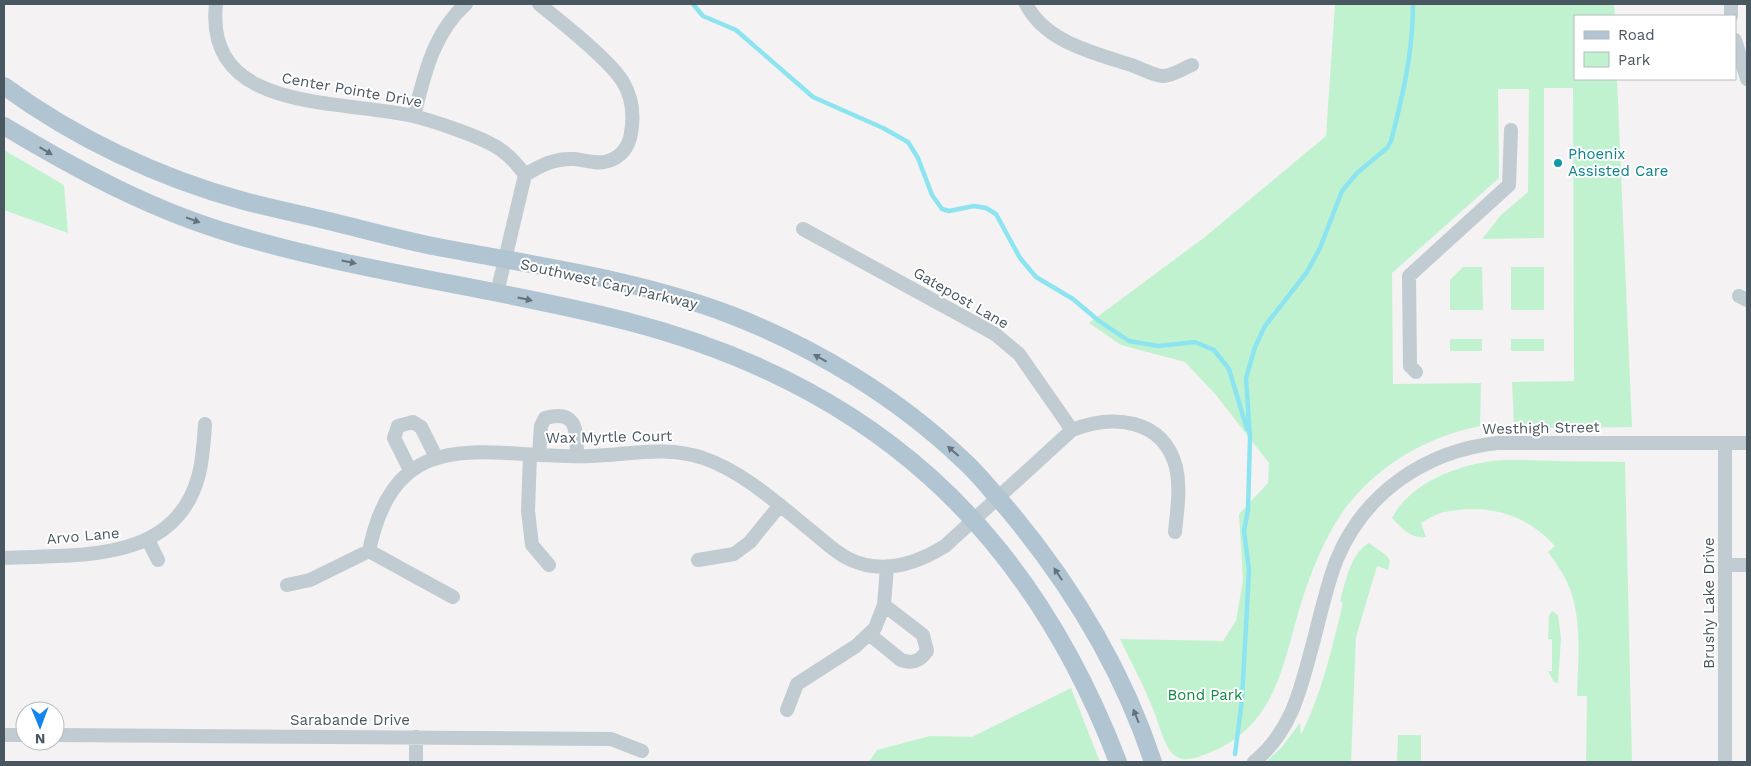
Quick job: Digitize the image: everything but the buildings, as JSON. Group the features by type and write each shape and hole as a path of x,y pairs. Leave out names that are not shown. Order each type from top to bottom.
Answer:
{"main road":[{"name":"Southwest Cary Parkway","path":"4,86 89,140 174,178 242,200 437,247 626,285 700,304 791,342 856,378 928,429 966,462 1054,569 1102,644 1130,701 1153,762"},
{"path":"4,126 75,169 167,211 235,235 624,321 679,336 773,372 836,405 894,446 975,520 1020,578 1063,643 1096,704 1118,762"}],"street":[{"name":"Center Pointe Drive","path":"216,4 214,19 219,48 238,74 250,83 294,98 414,116 500,149 514,160 525,175"},
{"path":"414,116 433,50 439,37 466,4"},
{"path":"496,293 506,260 525,175 541,165 554,160 574,159 595,163 607,162 620,156 627,146 632,126 630,95 623,81 609,65 539,4"},
{"path":"1026,4 1038,22 1068,43 1163,76 1192,65"},
{"path":"1736,43 1747,79"},
{"path":"1416,372 1410,366 1409,276 1509,186 1511,130"},
{"name":"Gatepost Lane","path":"803,229 995,334 1019,354 1072,430"},
{"path":"549,565 532,546 528,511 534,455 541,426 545,418 556,415 572,421 576,426 577,456"},
{"path":"1072,430 1091,422 1118,420 1143,428 1163,443 1175,466 1178,481 1175,532"},
{"path":"410,470 394,438 398,426 413,422 421,427 436,457"},
{"name":"Arvo Lane","path":"4,558 120,550 148,540 168,525 191,494 199,476 205,424"},
{"name":"Wax Myrtle Court","path":"369,551 375,522 381,509 410,470 436,457 469,451 577,456 655,451 691,454 730,471 780,505 850,559 874,566 902,565 929,556 945,546 1072,430"},
{"name":"Westhigh Street","path":"1254,762 1266,752 1284,730 1298,699 1326,595 1337,560 1348,536 1361,517 1382,493 1402,477 1448,454 1497,443 1747,443"},
{"name":"Brushy Lake Drive","path":"1725,443 1725,762"},
{"path":"698,560 734,554 750,542 780,505"},
{"path":"148,540 158,560"},
{"path":"287,585 310,580 369,551 452,597"},
{"path":"1726,565 1747,565"},
{"path":"787,710 797,684 856,646 869,634 877,623 884,605 888,567"},
{"path":"869,634 901,660 907,662 914,662 922,658 927,651 923,635 884,605"},
{"name":"Sarabande Drive","path":"65,735 611,739 642,751"},
{"path":"416,737 416,762"}],"green space":[{"name":"Bond Park","path":"1335,4 1614,4 1615,15 1574,15 1574,80 1617,80 1632,427 1514,428 1512,382 1574,381 1573,88 1544,88 1544,238 1482,239 1501,215 1528,192 1529,89 1498,89 1499,178 1392,273 1393,384 1481,383 1480,426 1442,437 1406,454 1375,477 1360,491 1336,523 1316,561 1300,605 1278,681 1267,703 1252,724 1232,741 1198,757 1182,759 1170,751 1120,639 1223,641 1236,621 1243,580 1239,514 1268,483 1269,463 1216,395 1185,362 1121,345 1089,323 1205,237 1326,136"},
{"path":"4,150 64,185 68,233 4,210"},
{"path":"1463,267 1482,267 1483,310 1450,310 1450,280"},
{"path":"1511,267 1544,267 1544,310 1511,310"},
{"path":"1450,339 1482,339 1482,351 1450,351"},
{"path":"1511,339 1544,339 1544,351 1511,351"},
{"path":"1511,460 1625,462 1632,762 1586,762 1587,696 1577,696 1578,638 1575,609 1567,582 1548,552 1555,546 1532,526 1519,519 1490,510 1460,510 1436,515 1421,523 1426,537 1411,535 1392,518 1399,506 1420,487 1445,474 1472,465"},
{"path":"1369,543 1387,556 1390,561 1388,570 1377,566 1356,637 1351,762 1266,762 1281,748 1300,723 1301,735 1315,703 1326,670 1343,603 1340,601 1347,577 1357,554"},
{"path":"1552,611 1558,615 1561,638 1558,683 1554,682 1548,671 1552,671 1552,639 1548,639 1549,616"},
{"path":"1071,688 1100,762 869,762 877,750 930,736 972,737"},
{"path":"1398,735 1421,735 1421,762 1397,762"}],"waterway":[{"path":"693,4 703,16 736,30 813,97 883,128 908,142 918,158 932,195 942,209 949,211 974,206 986,208 996,214 1020,258 1036,277 1073,299 1099,321 1129,341 1158,346 1195,342 1214,350 1229,369 1247,429"},
{"path":"1235,754 1242,700 1249,570 1244,531 1248,510 1250,438 1246,378 1255,347 1265,326 1307,272 1320,248 1342,191 1357,173 1387,148 1391,141 1406,73 1413,22 1413,4"}],"place":[{"name":"Phoenix Assisted Care","path":"1558,163"}]}
